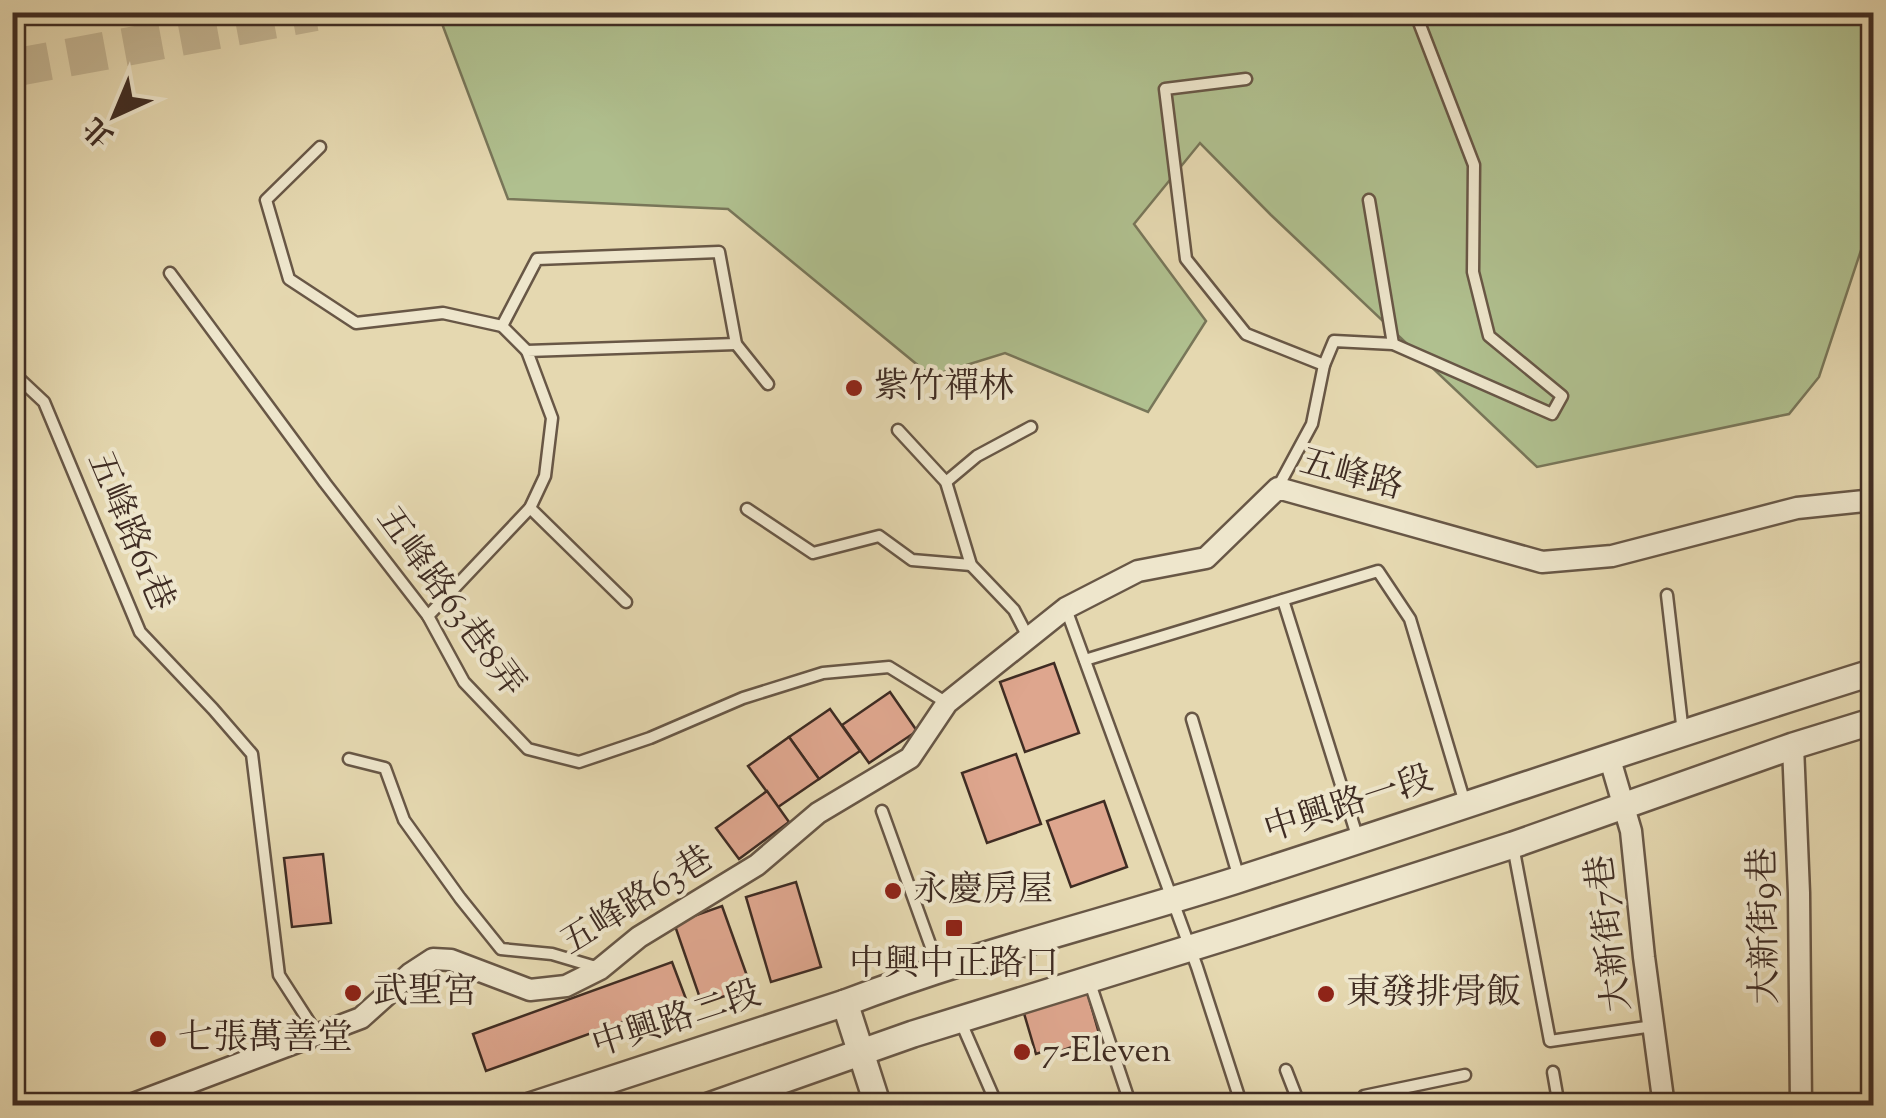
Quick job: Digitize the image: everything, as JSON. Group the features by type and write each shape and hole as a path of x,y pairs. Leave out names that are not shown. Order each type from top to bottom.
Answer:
{"street":[{"name":"五峰路","path":"1066,608 1138,571 1206,558 1278,488 1542,562 1612,556 1797,508 1874,500"},
{"name":"五峰路63巷","path":"128,1106 361,1018 433,959 450,960 530,990 566,986 600,968 640,937 757,865 818,812 910,758 947,702 1066,608"},
{"name":"中興路一段","path":"845,1004 895,984 1239,879 1874,672"},
{"path":"709,1106 960,1020 1513,845 1874,721"},
{"name":"大新街9巷","path":"1794,746 1801,1106"},
{"name":"大新街7巷","path":"1610,756 1632,831 1664,1106"},
{"path":"845,1004 878,1106"},
{"name":"中興路二段","path":"530,1106 845,1004"}],"lane":[{"path":"1278,488 1312,424 1324,365 1334,341 1392,344 1552,414 1562,396 1489,336 1474,272 1474,165 1415,12"},
{"path":"1246,79 1165,89 1186,259 1246,334 1324,365"},
{"path":"320,147 266,200 289,280 356,323 444,314 502,326 526,351 552,418 545,476 530,508 428,616"},
{"path":"1369,200 1392,344"},
{"path":"502,326 538,259 719,252 736,344 768,384"},
{"name":"五峰路63巷8弄","path":"170,273 428,616 464,682 528,749 580,762 650,738 742,698 823,673 889,668 947,702"},
{"path":"526,351 736,344"},
{"name":"五峰路61巷","path":"12,372 44,402 140,632 252,754 279,975 318,1034"},
{"path":"946,482 977,456 1030,427"},
{"path":"898,430 946,482 972,564 1014,610 1028,638"},
{"path":"530,508 626,602"},
{"path":"747,509 814,554 879,536 912,560 972,564"},
{"path":"1085,660 1378,571 1410,619 1465,804"},
{"path":"1667,595 1684,734"},
{"path":"1283,600 1358,840"},
{"path":"1066,608 1190,948 1242,1106"},
{"path":"1192,719 1239,879"},
{"path":"349,759 385,768 404,820 501,948 552,954 600,968"},
{"path":"882,811 939,970"},
{"path":"1513,845 1550,1041 1654,1026"},
{"path":"1089,980 1131,1106"},
{"path":"960,1020 994,1098"},
{"path":"1286,1070 1300,1106"},
{"path":"1553,1072 1559,1106"},
{"path":"1367,1106 1364,1096 1465,1075"}],"green space":[{"path":"438,13 1873,13 1873,214 1819,377 1789,414 1537,467 1200,143 1134,224 1206,321 1148,412 1005,353 931,376 728,209 508,199"}],"building":[{"path":"1054,663 1079,733 1025,752 1000,682"},
{"path":"890,692 917,731 869,763 842,725"},
{"path":"830,709 860,751 819,779 789,737"},
{"path":"789,737 819,779 778,807 748,766"},
{"path":"1016,754 1041,824 987,843 962,773"},
{"path":"767,791 789,822 739,859 716,828"},
{"path":"1104,801 1127,867 1071,887 1047,821"},
{"path":"323,854 331,923 292,927 284,858"},
{"path":"796,882 821,967 771,982 746,897"},
{"path":"722,906 751,987 702,1004 674,923"},
{"path":"672,962 686,999 486,1071 473,1034"},
{"path":"1087,991 1100,1037 1058,1052 1057,1047 1036,1054 1023,1010"}],"tunnel":[{"path":"12,68 315,12"}],"place":[{"name":"紫竹禪林","path":"854,388"},
{"name":"永慶房屋","path":"893,891"},
{"name":"中興中正路口","path":"954,928"},
{"name":"武聖宮","path":"353,993"},
{"name":"東發排骨飯","path":"1326,994"},
{"name":"七張萬善堂","path":"158,1039"},
{"name":"7-Eleven","path":"1022,1052"}]}
